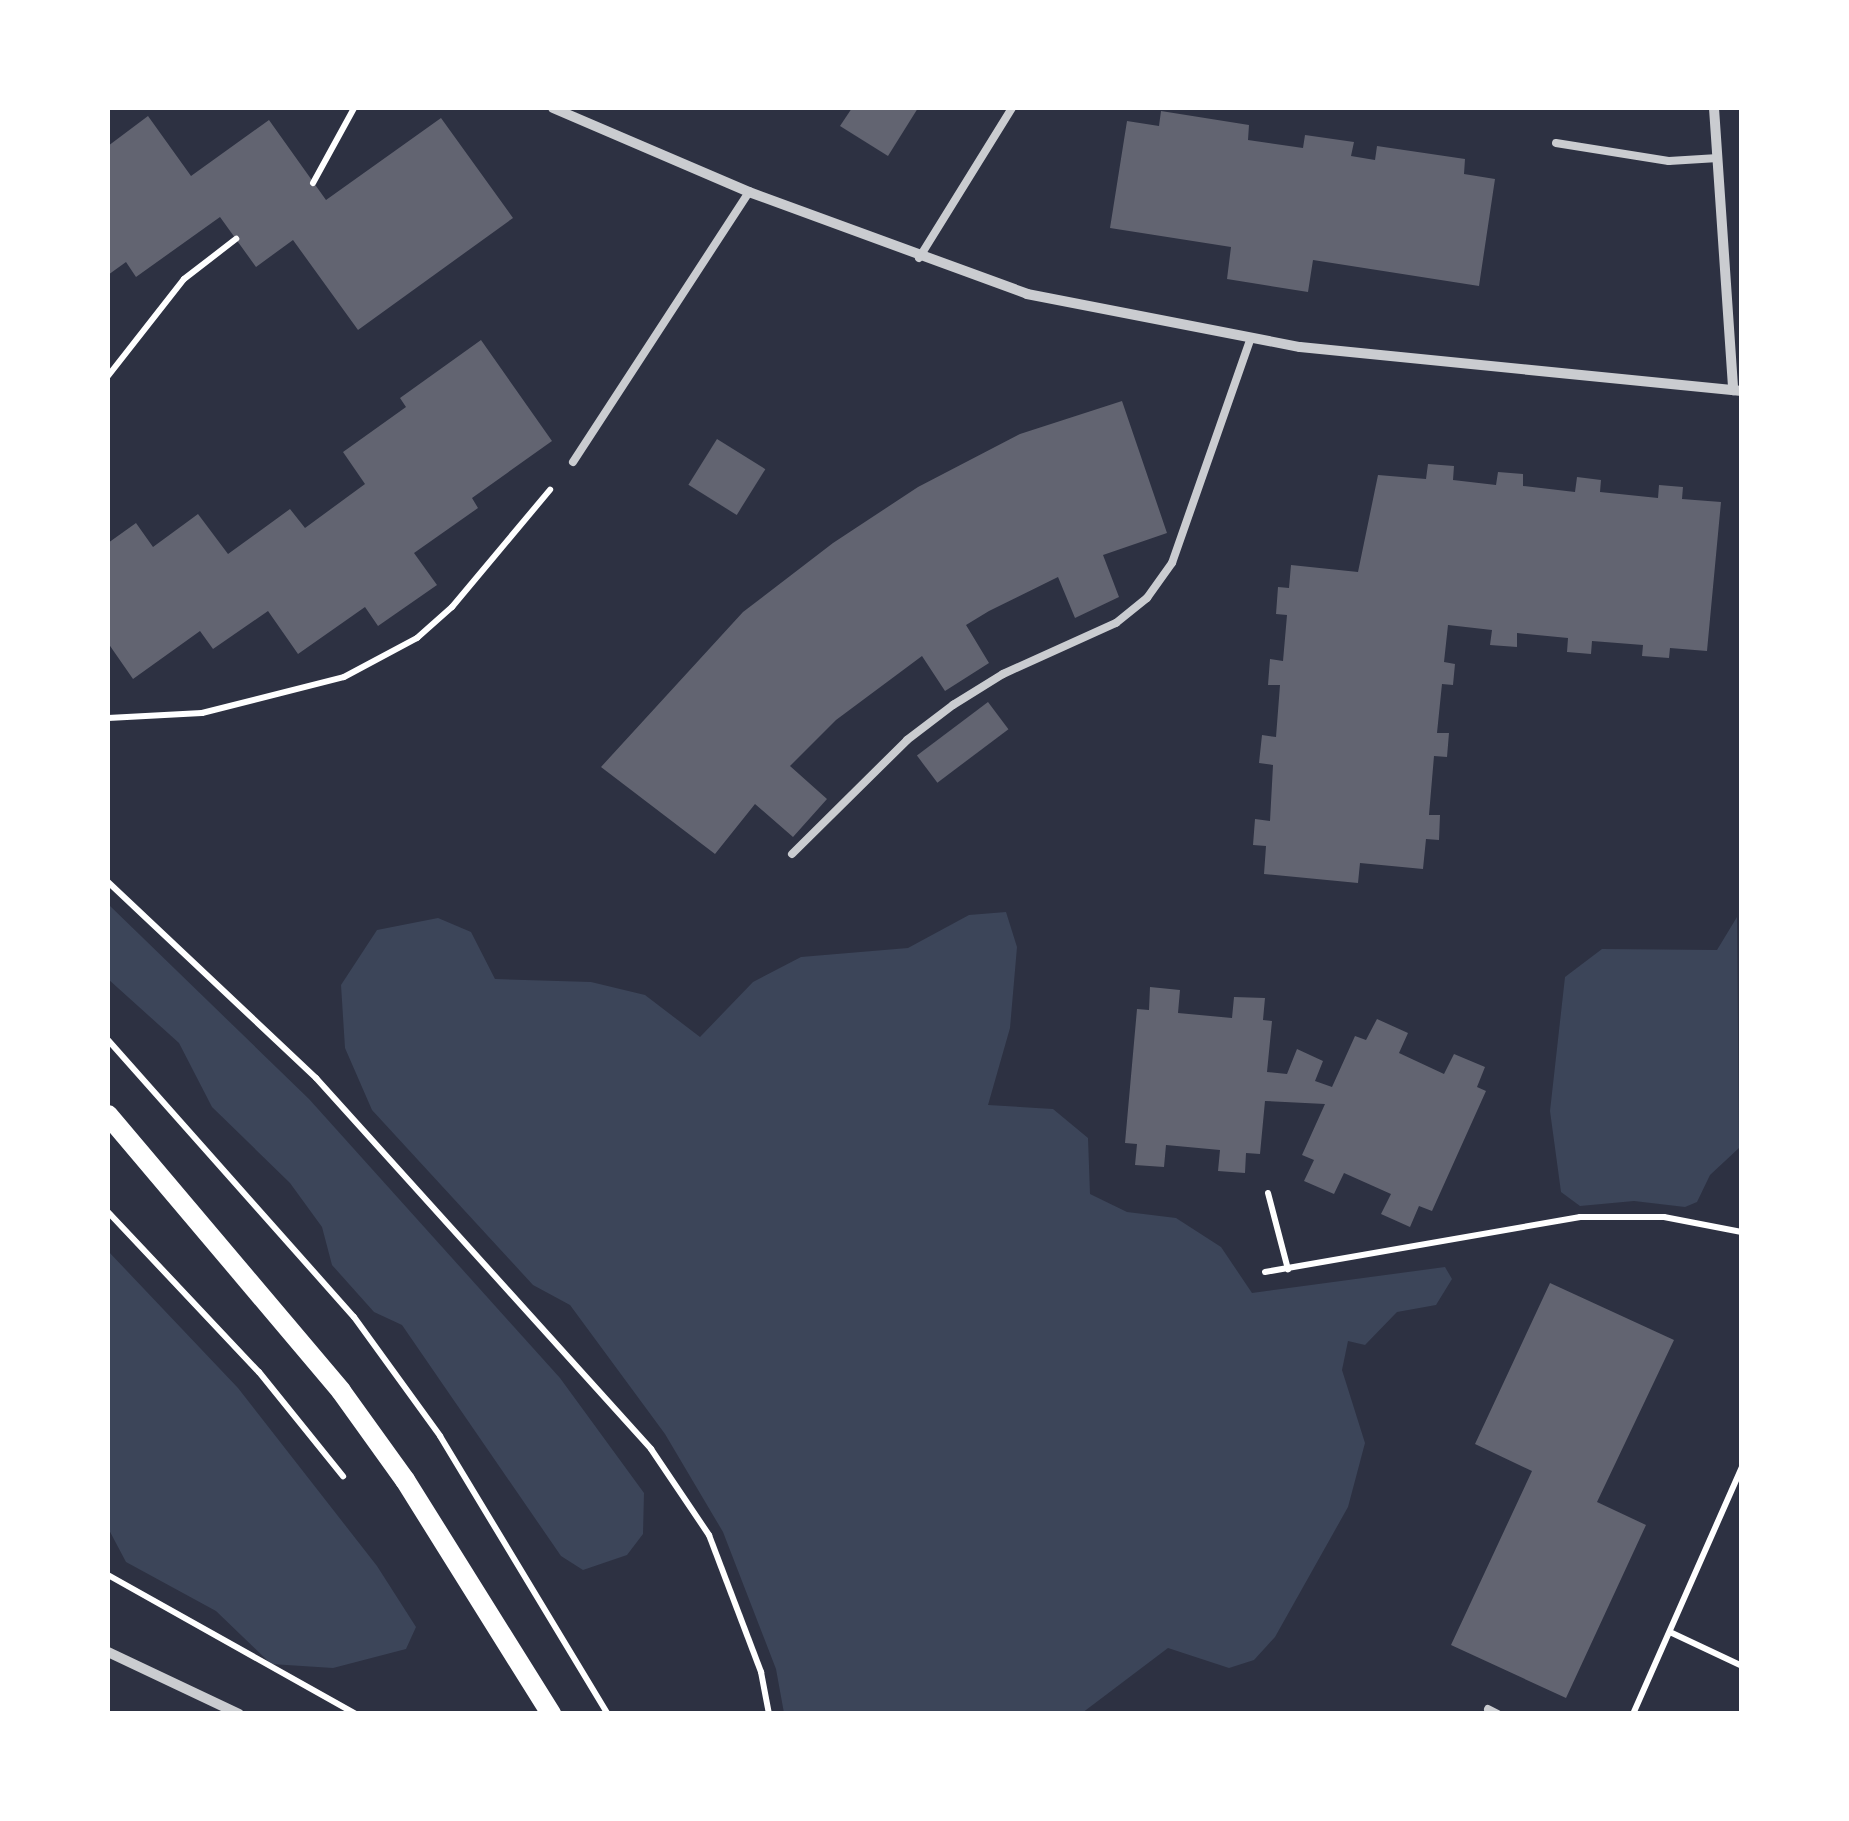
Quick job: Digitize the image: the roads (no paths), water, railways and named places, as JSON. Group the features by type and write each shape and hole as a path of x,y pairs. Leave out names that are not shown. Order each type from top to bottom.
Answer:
{"main road":[{"path":"108,1115 342,1391 473,1585 550,1714"}],"street":[{"path":"553,108 748,192 919,258 1028,294 1252,338 1738,390 1714,108"},
{"path":"108,1652 239,1714"}],"lane":[{"path":"919,258 1012,108"},
{"path":"1556,143 1669,161 1718,158"},
{"path":"573,462 748,192"},
{"path":"792,854 850,793 953,705 1002,674 1116,622 1147,598 1172,563 1252,338"},
{"path":"1488,1709 1498,1714"}]}
